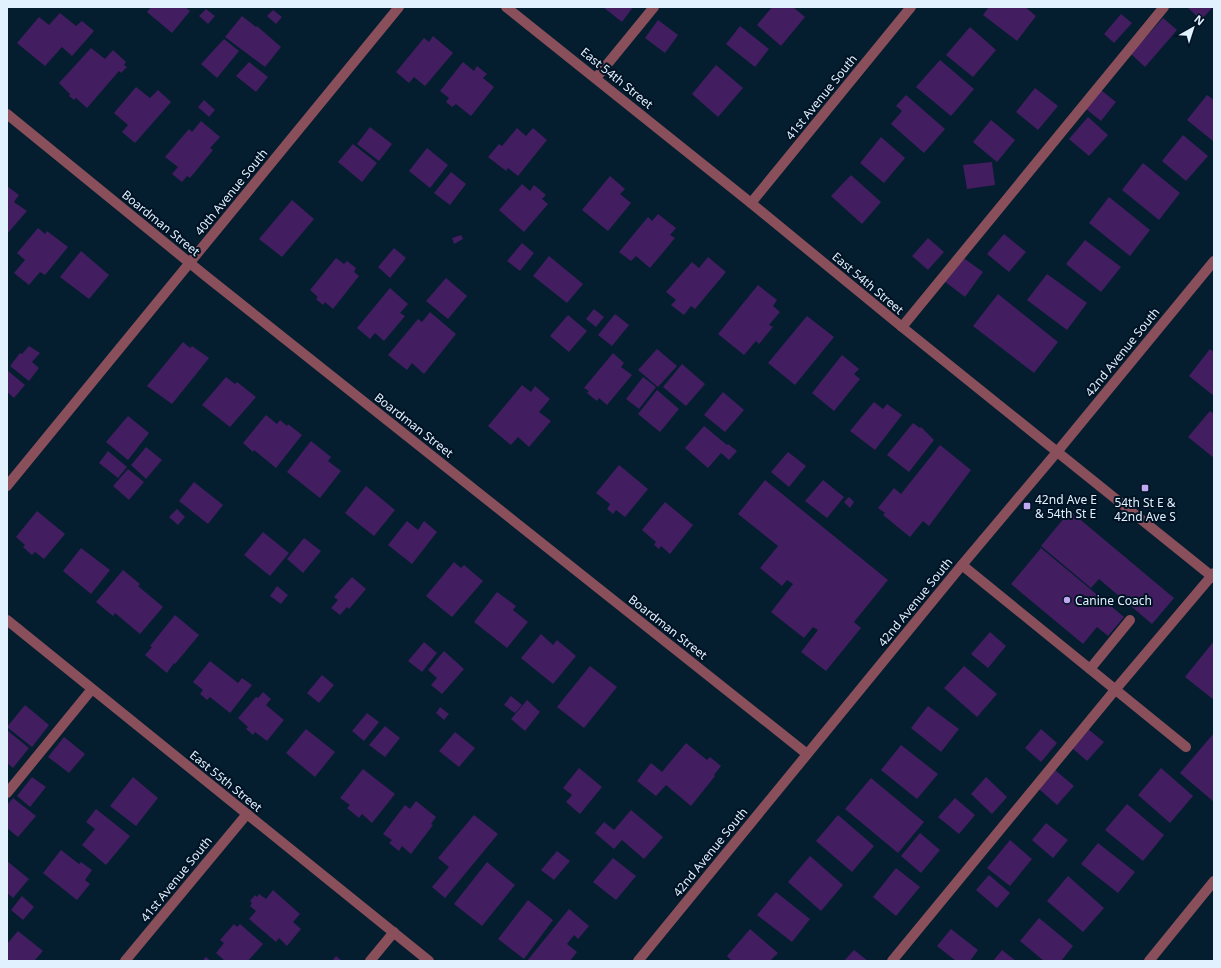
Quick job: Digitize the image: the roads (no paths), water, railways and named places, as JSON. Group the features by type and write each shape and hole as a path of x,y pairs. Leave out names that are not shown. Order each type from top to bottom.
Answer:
{"street":[{"name":"40th Avenue South","path":"7,486 399,7"},
{"name":"East 54th Street","path":"506,7 751,203 1057,452 1213,576"},
{"path":"596,78 654,7"},
{"name":"41st Avenue South","path":"751,203 911,7"},
{"path":"902,327 1164,7"},
{"name":"Boardman Street","path":"7,114 190,262 807,754"},
{"name":"42nd Avenue South","path":"638,961 962,565 1214,261"},
{"path":"962,565 1186,747"},
{"path":"892,961 1115,690 1213,576"},
{"name":"East 55th Street","path":"7,620 429,961"},
{"path":"1090,669 1130,620"},
{"path":"7,793 92,689"},
{"name":"41st Avenue South","path":"125,961 247,814"},
{"path":"1149,961 1214,881"},
{"path":"370,961 394,932"}],"place":[{"name":"54th St E & 42nd Ave S","path":"1145,488"},
{"name":"42nd Ave E & 54th St E","path":"1027,506"},
{"name":"Canine Coach","path":"1067,600"}]}
